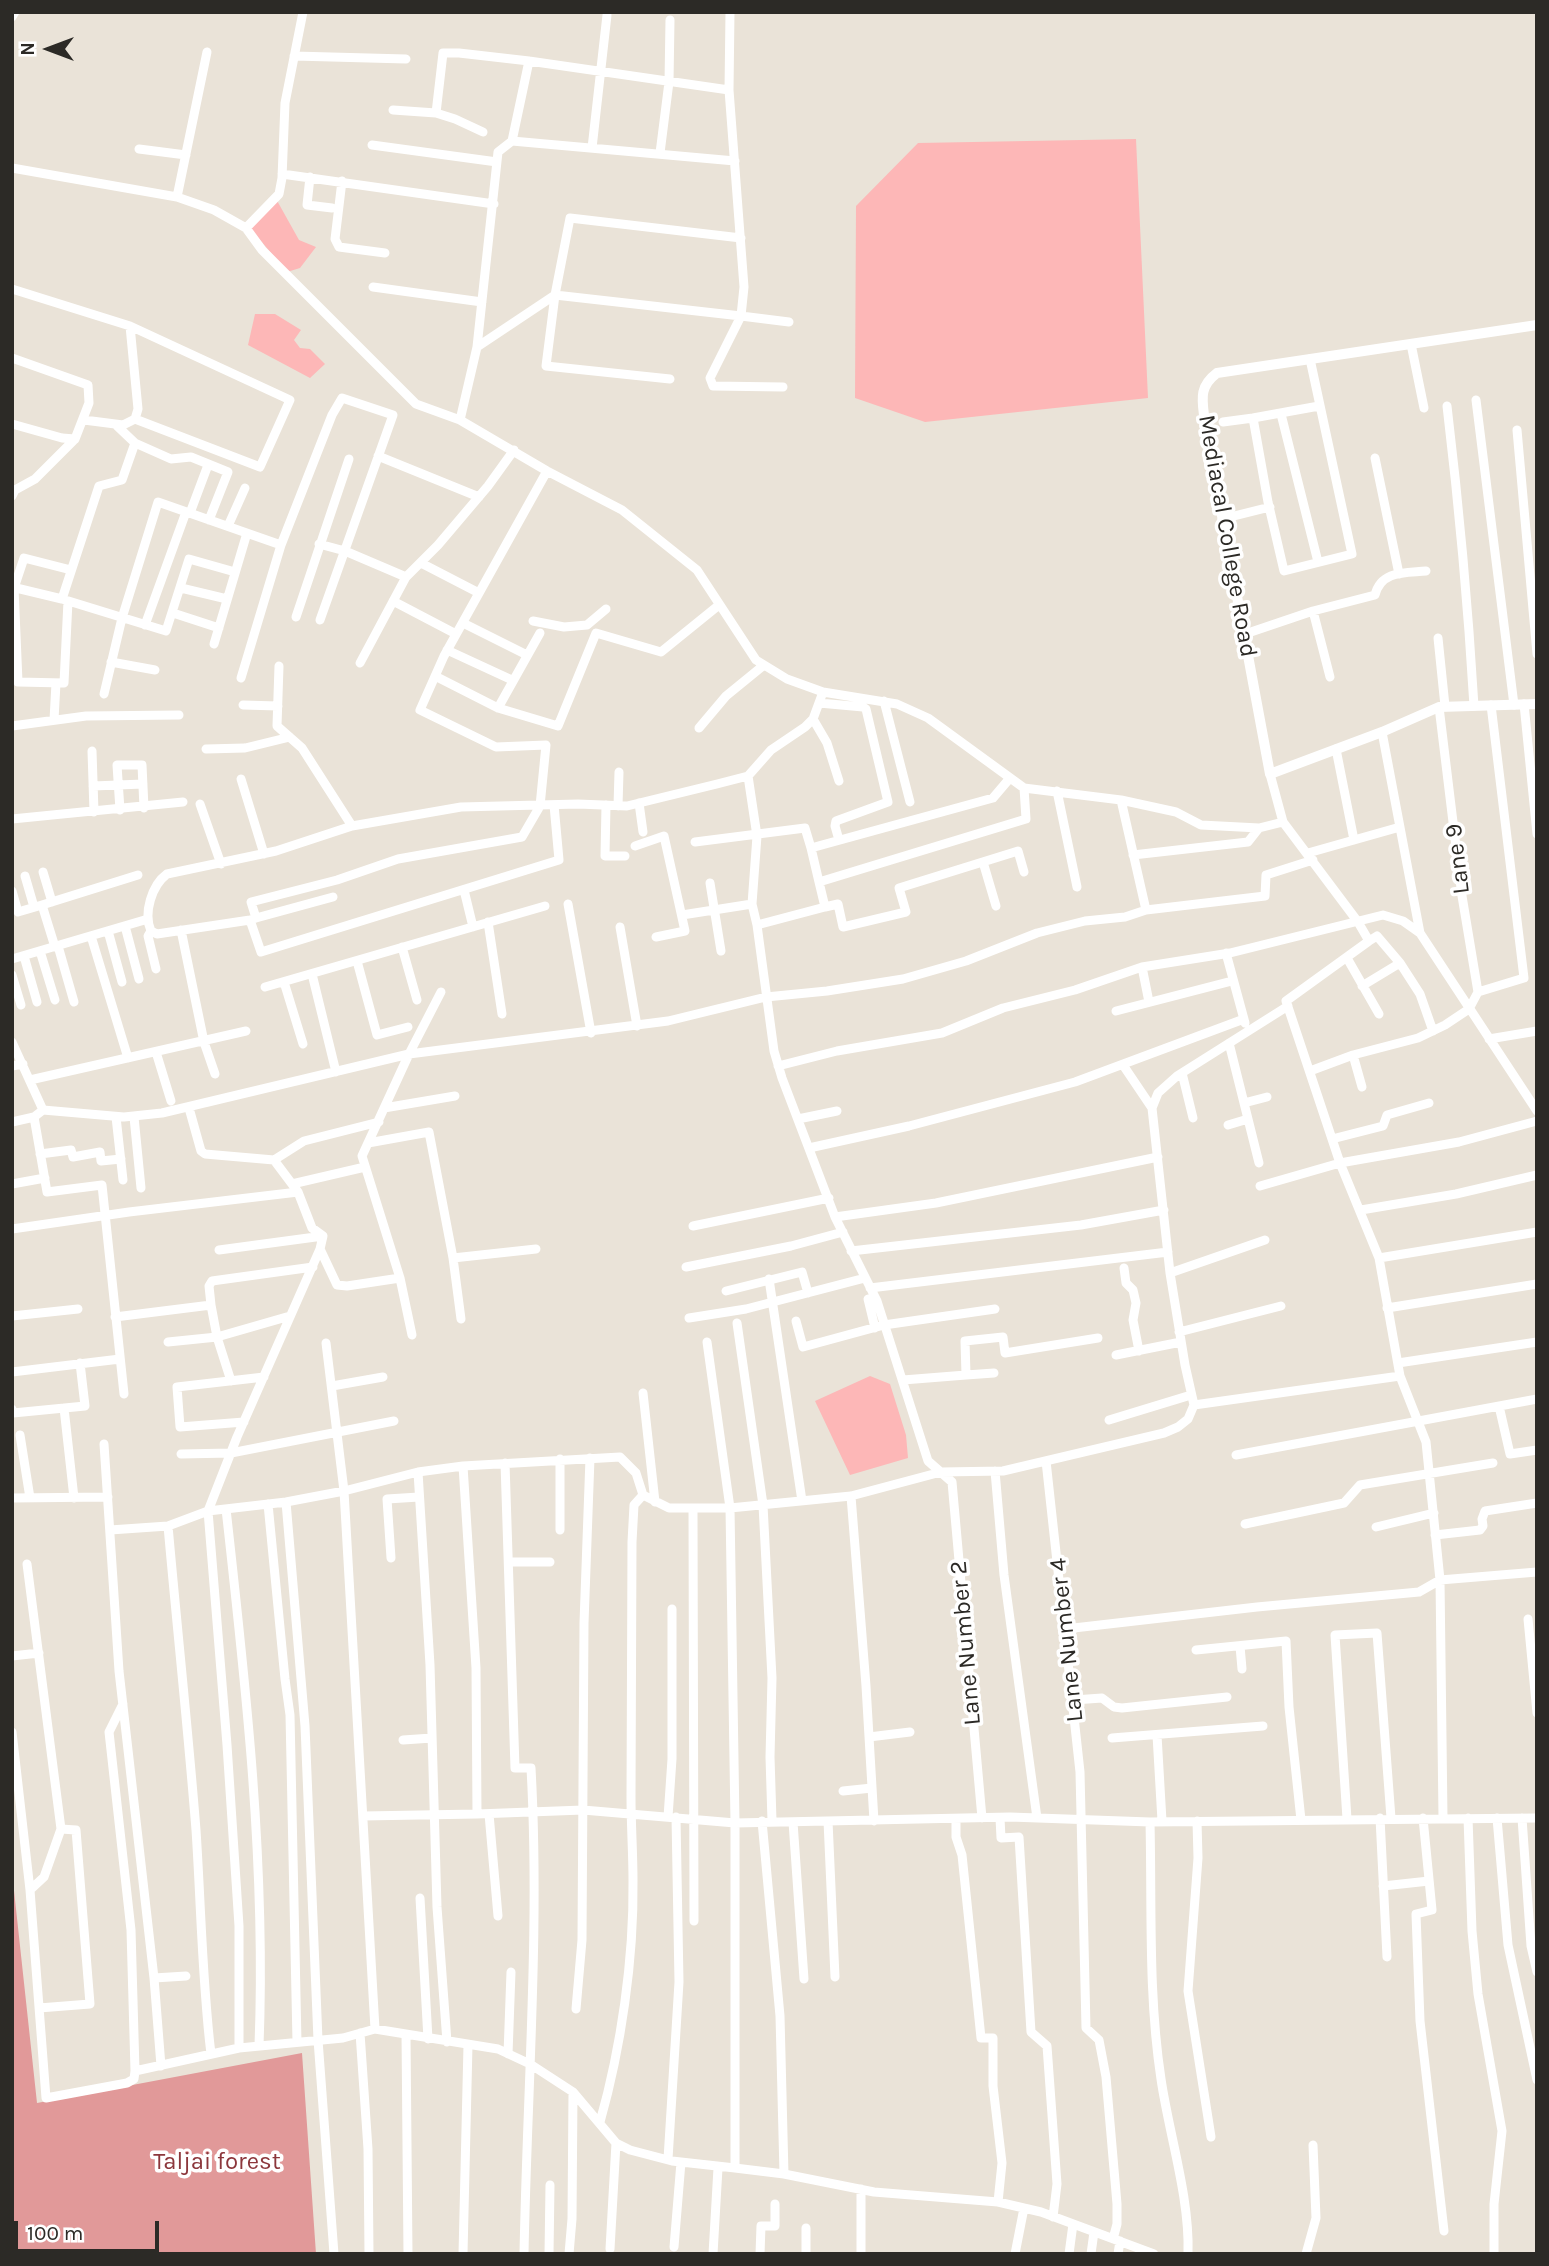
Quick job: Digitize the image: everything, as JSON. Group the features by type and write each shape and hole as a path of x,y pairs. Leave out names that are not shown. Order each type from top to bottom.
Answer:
{"street":[{"path":"12,17 15,12"},
{"path":"246,228 279,194 285,103 303,12"},
{"path":"730,12 729,90 744,286 741,316 710,378 713,386 783,387"},
{"path":"592,148 607,15"},
{"path":"660,153 669,82 670,20"},
{"path":"177,197 207,52"},
{"path":"436,113 443,54 459,52 729,90"},
{"path":"293,56 406,59"},
{"path":"460,420 477,348 498,152 512,141 529,61"},
{"path":"393,110 436,113 483,132"},
{"path":"512,141 734,160"},
{"path":"372,145 497,162"},
{"path":"139,149 186,155"},
{"path":"12,168 177,197 214,210 246,228 262,250 416,404 460,420 547,471 622,510 697,570 756,660 787,679 823,692 897,704 928,718 1024,788 1121,800 1176,812 1201,825 1259,828 1283,822"},
{"path":"282,174 494,204"},
{"path":"310,177 307,205 332,208"},
{"path":"342,181 335,239 339,247 385,253"},
{"path":"670,379 546,366 555,295 570,218 741,238"},
{"path":"373,287 482,302"},
{"path":"12,289 130,326 290,400 260,467 135,419"},
{"path":"477,348 555,295 789,322"},
{"name":"Mediacal College Road","path":"1270,775 1205,424 1202,394 1206,381 1217,373 1537,325"},
{"path":"84,421 123,425 135,419 138,409 130,326"},
{"path":"1411,344 1424,408"},
{"path":"12,358 88,385 89,403 75,439 35,479 13,492"},
{"path":"1253,418 1284,571 1352,554 1310,359"},
{"path":"241,678 281,545 332,415 342,398 393,415 320,620"},
{"path":"1476,400 1537,834"},
{"path":"1223,422 1319,406"},
{"path":"1447,406 1465,575 1474,706"},
{"path":"1281,414 1318,562"},
{"path":"12,424 75,439"},
{"path":"115,424 135,443 171,459 191,457 228,472 209,520"},
{"path":"1517,430 1537,654"},
{"path":"71,570 24,558 13,588 18,682 64,682 65,600 71,570 99,486 122,480 135,443"},
{"path":"360,663 407,577 479,497 514,450"},
{"path":"378,456 479,497"},
{"path":"1376,458 1399,574"},
{"path":"296,617 349,459"},
{"path":"145,625 208,465"},
{"path":"547,471 447,650 420,710 496,747 546,745 540,806 522,837 398,859 337,880 251,902 261,952 559,860 554,805"},
{"path":"228,526 245,488"},
{"path":"104,694 122,618 158,502 281,545"},
{"path":"1222,516 1269,504"},
{"path":"214,644 247,533"},
{"path":"319,544 345,551 407,577"},
{"path":"13,588 65,600 166,631 189,559 235,572"},
{"path":"421,563 479,593"},
{"path":"1245,634 1313,611 1375,595 1385,577 1426,571"},
{"path":"181,588 227,599"},
{"path":"393,601 456,634"},
{"path":"435,676 498,708 558,726 596,633 661,652 719,604"},
{"path":"533,621 564,627 587,625 606,609"},
{"path":"1313,611 1330,677"},
{"path":"173,613 219,628"},
{"path":"463,622 527,655"},
{"path":"498,708 540,633"},
{"name":"Lane 9","path":"1438,638 1442,706 1462,896 1478,992"},
{"path":"447,650 512,680"},
{"path":"111,662 155,670"},
{"path":"699,728 726,695 764,664"},
{"path":"279,666 277,726 302,748 352,826"},
{"path":"54,720 55,682"},
{"path":"156,969 148,936 151,930 148,919 150,902 167,874 264,854 352,826 461,807 618,806 748,776 771,750 813,719 823,692"},
{"path":"884,701 910,802"},
{"path":"819,703 866,709 888,802 836,821 839,841"},
{"path":"1369,941 1358,922 1283,822 1270,775 1442,706 1537,704"},
{"path":"243,705 278,706"},
{"path":"1310,1071 1353,1055 1418,1038 1469,1009 1478,992 1524,978 1491,705"},
{"path":"12,726 86,716 179,715"},
{"path":"813,719 827,743 839,781"},
{"path":"1382,732 1420,933"},
{"path":"206,748 245,748 290,737"},
{"path":"1336,749 1354,840"},
{"path":"92,751 94,812"},
{"path":"120,810 117,765 142,765 144,808"},
{"path":"618,806 619,772"},
{"path":"748,776 757,836 752,904 778,1066 835,1217 877,1301 880,1326"},
{"path":"811,848 993,798 1010,778"},
{"path":"241,779 264,854"},
{"path":"93,786 143,784"},
{"path":"819,882 1026,819 1024,788"},
{"path":"1057,791 1077,887"},
{"path":"1121,800 1146,910"},
{"path":"12,819 144,808 183,802"},
{"path":"639,803 643,832"},
{"path":"200,804 221,864"},
{"path":"606,805 605,856 625,856"},
{"path":"12,1122 34,1117 43,1110 134,1117 189,1108 409,1054 637,1026 766,997 903,979 967,961 1037,933 1085,921 1125,916 1146,910 1265,896 1266,875 1354,840 1400,827"},
{"path":"695,842 805,828 825,906"},
{"path":"1133,855 1248,842 1259,828"},
{"path":"635,846 664,836 685,932 656,937"},
{"path":"757,925 838,904 843,927 906,912 899,888 1018,850 1024,872"},
{"path":"983,862 996,906"},
{"path":"43,872 43,905"},
{"path":"12,891 15,913 138,875"},
{"path":"25,876 43,905 74,1002"},
{"path":"710,883 721,951"},
{"path":"464,890 473,927"},
{"path":"151,930 158,934 253,919 333,897"},
{"path":"568,904 590,1033"},
{"path":"682,915 752,904"},
{"path":"265,987 545,905"},
{"path":"778,1066 837,1051 942,1033 1003,1008 1075,990 1142,967 1226,953 1383,915 1403,921 1420,933 1489,1039 1532,1097 1537,1111"},
{"path":"12,959 148,919"},
{"path":"488,922 502,1014"},
{"path":"125,926 139,978"},
{"path":"620,927 637,1026"},
{"path":"181,930 204,1042 215,1074"},
{"path":"108,931 122,982"},
{"path":"91,936 128,1058"},
{"path":"1433,1031 1420,994 1400,963 1377,936 1286,1001 1340,1163 1379,1258 1401,1376 1426,1442 1440,1580 1443,1818"},
{"path":"402,947 417,1000"},
{"path":"40,951 55,1000"},
{"path":"1226,953 1248,1031"},
{"path":"24,956 37,1002"},
{"path":"1347,958 1378,1014"},
{"path":"356,961 377,1035 408,1027"},
{"path":"1362,986 1400,963"},
{"path":"1142,967 1149,1002"},
{"path":"312,974 336,1072"},
{"path":"12,975 21,1005"},
{"path":"1116,1011 1232,981"},
{"path":"284,982 303,1044"},
{"path":"412,1335 400,1278 362,1156 441,992"},
{"path":"1152,1108 1158,1093 1182,1073 1288,1006"},
{"path":"809,1148 1021,1097 1124,1065 1244,1019"},
{"path":"30,1080 246,1031"},
{"path":"1489,1039 1537,1031"},
{"path":"12,1042 43,1110"},
{"path":"1229,1043 1259,1163"},
{"path":"156,1052 171,1101"},
{"path":"1353,1055 1362,1087"},
{"path":"12,1066 23,1064"},
{"path":"110,1530 168,1526 208,1511 286,1502 344,1491 418,1472 561,1459 620,1457 636,1473 643,1495 655,1503 669,1507 730,1508 763,1505 851,1496 942,1472 995,1471 1164,1433 1178,1427 1188,1419 1194,1405 1170,1273 1152,1108 1124,1065"},
{"path":"1182,1073 1193,1118"},
{"path":"384,1108 455,1096"},
{"path":"1244,1103 1267,1097"},
{"path":"1332,1139 1382,1126 1387,1115 1429,1103"},
{"path":"189,1108 200,1148 205,1154 274,1160 304,1141 379,1122"},
{"path":"798,1119 837,1111"},
{"path":"34,1117 47,1192 102,1185 124,1394"},
{"path":"116,1117 123,1180"},
{"path":"134,1117 141,1188"},
{"path":"1228,1125 1248,1119"},
{"path":"1260,1186 1340,1163 1459,1142 1537,1121"},
{"path":"368,1143 429,1132 453,1258 461,1319"},
{"path":"40,1154 71,1150 73,1157 100,1152 101,1161 121,1159"},
{"path":"835,1217 936,1203 1158,1157"},
{"path":"274,1160 298,1192 312,1228 323,1236"},
{"path":"292,1184 365,1167"},
{"path":"1361,1210 1456,1194 1537,1175"},
{"path":"12,1184 45,1178"},
{"path":"12,1229 298,1192"},
{"path":"693,1226 829,1198"},
{"path":"851,1251 1081,1224 1164,1210"},
{"path":"686,1267 791,1246 843,1232"},
{"path":"1379,1258 1537,1232"},
{"path":"239,2048 239,1926 208,1511 313,1266 323,1236"},
{"path":"219,1250 323,1236"},
{"path":"1170,1273 1265,1240"},
{"path":"320,1249 337,1285 400,1278"},
{"path":"453,1258 536,1249"},
{"path":"870,1288 1168,1252"},
{"path":"231,1381 217,1337 209,1286 212,1281 313,1266"},
{"path":"1124,1268 1126,1283 1133,1290 1136,1303 1133,1320 1139,1351"},
{"path":"726,1290 802,1272 808,1293"},
{"path":"689,1318 746,1309 865,1278"},
{"path":"769,1279 802,1501"},
{"path":"1387,1308 1537,1284"},
{"path":"868,1299 880,1326"},
{"path":"115,1317 211,1305"},
{"path":"1116,1355 1139,1351 1281,1306"},
{"path":"12,1316 78,1309"},
{"path":"796,1321 803,1348 880,1326 995,1310"},
{"path":"168,1342 217,1337 290,1317"},
{"path":"737,1323 763,1505 772,1678 767,1821 780,2016 784,2174"},
{"name":"Lane Number 2","path":"880,1326 903,1380 928,1461 952,1482 982,1818"},
{"path":"967,1375 965,1341 1003,1337 1006,1353 1098,1338"},
{"path":"707,1342 730,1508 735,1823 735,2168"},
{"path":"1398,1363 1537,1342"},
{"path":"326,1343 344,1491 375,2029"},
{"path":"12,1372 120,1359"},
{"path":"12,1412 85,1406 80,1363"},
{"path":"903,1380 994,1373"},
{"path":"1194,1405 1401,1376"},
{"path":"244,1422 180,1427 177,1387 264,1377"},
{"path":"332,1386 383,1377"},
{"path":"643,1393 655,1503"},
{"path":"1109,1420 1191,1395"},
{"path":"1236,1455 1537,1399"},
{"path":"1499,1406 1510,1454 1537,1450"},
{"path":"64,1408 74,1498"},
{"path":"181,1454 231,1453 337,1430 394,1421"},
{"path":"20,1435 30,1498"},
{"path":"104,1444 123,1704 162,2066"},
{"path":"576,2009 582,1940 584,1623 590,1458"},
{"path":"560,1530 561,1459"},
{"name":"Lane Number 4","path":"1046,1461 1080,1772 1086,2028 1099,2040 1106,2077 1117,2204 1118,2254"},
{"path":"505,1463 516,1768 531,1768 533,1812 530,2064 524,2254"},
{"path":"1245,1524 1344,1503 1360,1485 1493,1463"},
{"path":"463,1466 476,1668 477,1814"},
{"path":"995,1471 1004,1576 1037,1818"},
{"path":"418,1472 432,1738 437,1907 447,2042"},
{"path":"600,2122 622,2026 634,1884 631,1814 632,1542 634,1505 643,1495"},
{"path":"851,1496 874,1821"},
{"path":"12,1498 108,1497"},
{"path":"391,1558 387,1499 419,1497"},
{"path":"286,1502 305,1726 318,2040 334,2254"},
{"path":"1436,1535 1479,1530 1483,1526 1485,1511 1537,1503"},
{"path":"268,1504 290,1715 297,2042"},
{"path":"693,1508 694,1921"},
{"path":"226,1509 251,1739 260,1897 259,2046"},
{"path":"1376,1527 1434,1513"},
{"path":"168,1526 196,1829 204,1991 211,2054"},
{"path":"509,1562 550,1562"},
{"path":"27,1564 61,1829 44,1877 30,1890"},
{"path":"1065,1629 1419,1592 1440,1580 1537,1572"},
{"path":"668,2159 679,1982 672,1817 672,1609"},
{"path":"1528,1619 1537,1713"},
{"path":"1346,1819 1335,1635 1350,1633 1377,1633 1391,1818"},
{"path":"1196,1650 1286,1641 1289,1707 1301,1820"},
{"path":"1240,1646 1242,1669"},
{"path":"12,1656 39,1653"},
{"path":"1073,1700 1102,1698 1114,1707 1122,1708 1227,1697"},
{"path":"12,1732 30,1890 46,2098 127,2083 134,2078 135,2071 131,1930 109,1732 123,1704"},
{"path":"1112,1738 1264,1726"},
{"path":"869,1737 910,1732"},
{"path":"1157,1735 1161,1821"},
{"path":"403,1740 432,1738"},
{"path":"843,1790 872,1788"},
{"path":"363,1816 583,1810 735,1823 982,1818 1150,1822 1537,1818"},
{"path":"489,1814 498,1916"},
{"path":"1000,1818 1001,1838 1019,1837 1031,2032 1047,2046 1058,2184 1053,2217"},
{"path":"1380,1818 1387,1957"},
{"path":"1423,1818 1432,1910 1416,1914 1420,2021 1444,2231"},
{"path":"1468,1818 1472,1931 1478,1994 1502,2131 1494,2204 1494,2254"},
{"path":"1497,1818 1508,1945 1537,2080"},
{"path":"1522,1818 1531,1946 1537,1972"},
{"path":"956,1819 981,2038 993,2038 993,2087 1002,2163 998,2202"},
{"path":"828,1821 835,1977"},
{"path":"1197,1821 1198,1858 1188,1991 1211,2137"},
{"path":"793,1822 804,1979"},
{"path":"1150,1822 1153,1998 1161,2078 1186,2219 1188,2254"},
{"path":"39,2008 90,2004 76,1830 61,1829"},
{"path":"1383,1886 1429,1881"},
{"path":"420,1898 428,2039"},
{"path":"508,2054 511,1972"},
{"path":"154,1978 186,1976"},
{"path":"135,2071 239,2048 343,2038 375,2029 498,2049 530,2064 573,2092 617,2143 630,2150 681,2162 784,2174 861,2189 998,2202 1053,2217 1154,2254"},
{"path":"360,2033 368,2149 369,2254"},
{"path":"406,2034 408,2254"},
{"path":"463,2254 468,2045"},
{"path":"569,2254 572,2219 573,2092"},
{"path":"610,2249 617,2143"},
{"path":"1306,2254 1316,2218 1313,2145"},
{"path":"674,2247 681,2162"},
{"path":"713,2254 718,2168"},
{"path":"549,2254 550,2185"},
{"path":"861,2189 861,2254"},
{"path":"760,2254 761,2226 775,2226 775,2204"},
{"path":"1015,2254 1024,2208"},
{"path":"1069,2254 1073,2224"},
{"path":"806,2228 806,2254"},
{"path":"1091,2254 1094,2232"}],"shaded area":[{"path":"1136,139 1148,398 925,422 855,398 856,206 918,143"},
{"path":"275,197 299,240 316,247 300,268 287,272 250,228"},
{"path":"255,314 275,314 301,330 294,340 300,348 310,349 325,364 310,378 248,345"},
{"path":"870,1376 890,1384 906,1435 908,1458 850,1475 815,1401"}],"green space":[{"name":"Taljai forest","path":"12,1872 37,2103 302,2053 316,2254 12,2254"}]}
